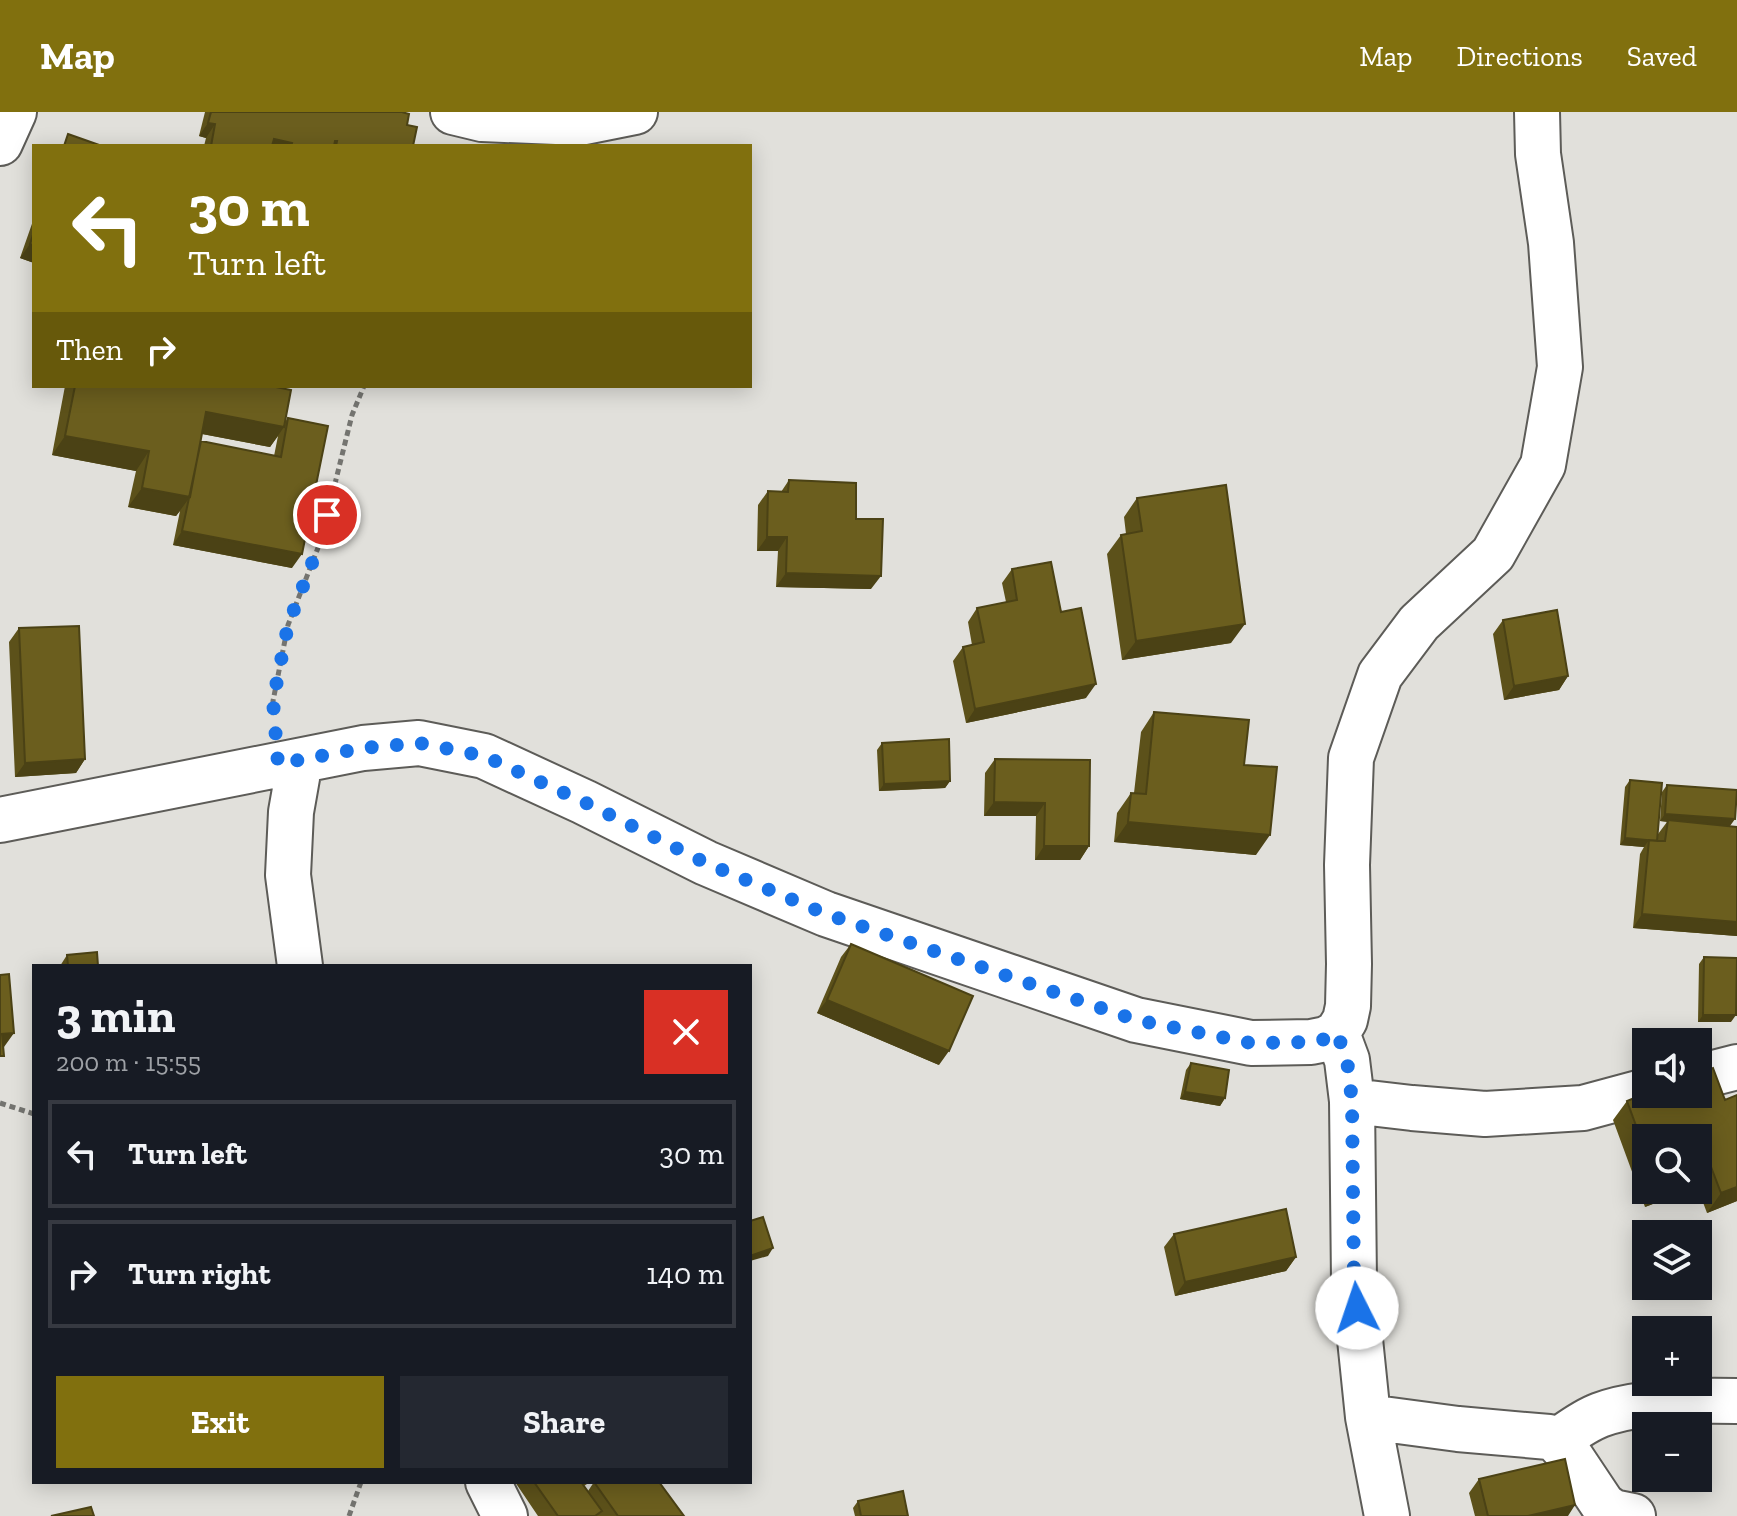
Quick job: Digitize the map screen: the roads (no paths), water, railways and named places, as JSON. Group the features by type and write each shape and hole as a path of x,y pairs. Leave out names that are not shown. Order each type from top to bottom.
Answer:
{"street":[{"path":"0,143 14,112"},
{"path":"453,112 482,119 580,123 635,112"},
{"path":"0,820 363,748 419,743 484,756 706,863 826,914 1136,1020 1251,1043 1326,1039 1337,1033 1345,1020 1348,1006 1347,865 1351,758 1380,675 1419,623 1493,554 1543,465 1560,367 1551,243 1538,154 1537,112"},
{"path":"289,763 291,812 288,875 300,964"},
{"path":"1337,1033 1347,1060 1352,1101 1354,1281 1368,1417 1387,1516"},
{"path":"1712,1073 1737,1067"},
{"path":"1352,1101 1485,1114 1583,1108 1632,1095"},
{"path":"1557,1441 1592,1419 1616,1411 1645,1405 1737,1401"},
{"path":"1368,1417 1542,1436 1557,1441 1603,1505 1613,1512 1633,1516"},
{"path":"489,1484 505,1516"}]}
